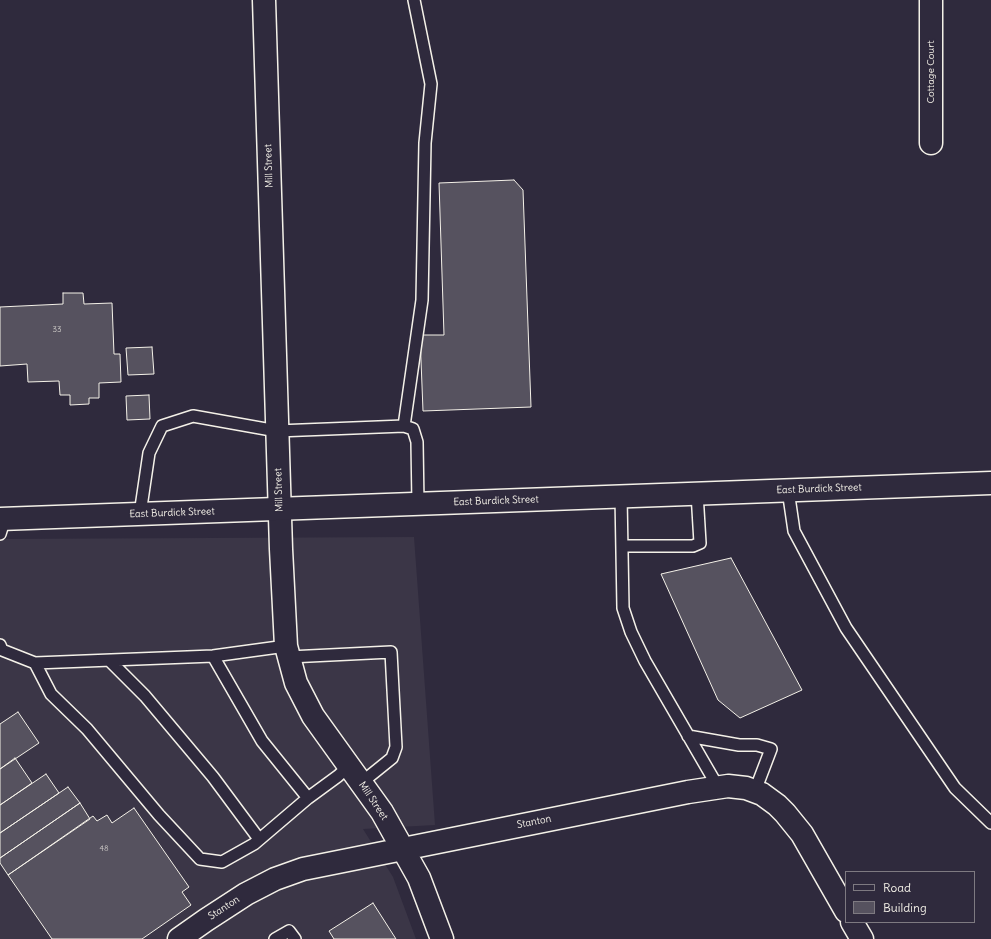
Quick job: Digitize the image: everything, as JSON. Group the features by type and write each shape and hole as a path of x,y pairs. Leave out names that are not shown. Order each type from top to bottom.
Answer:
{"street":[{"name":"Mill Street","path":"264,0 281,549 288,652 296,683 313,716 382,812 419,878 442,939"},
{"name":"Cottage Court","path":"931,143 932,0"},
{"name":"East Burdick Street","path":"2,524 140,514 991,483"},
{"name":"Stanton","path":"179,939 233,902 274,879 317,866 718,787 737,787 756,791 773,802 793,821 845,909"},
{"path":"853,923 862,939"}],"lane":[{"path":"404,426 422,300 425,143 431,84 414,0"},
{"path":"140,514 149,452 162,426 193,416 277,431 404,426 413,429 417,442 418,504"},
{"path":"788,490 794,531 846,628 954,788 991,823"},
{"path":"622,546 692,546 700,544 697,494"},
{"path":"621,496 623,608 631,632 644,660 718,787"},
{"path":"0,645 2,650 35,663 110,661 288,652 391,652 396,747 392,758 355,774 338,776 308,798 254,844 222,862 200,859 159,815 87,729 52,694 35,663"},
{"path":"213,656 262,741 308,798"},
{"path":"110,661 145,696 213,777 259,839"},
{"path":"688,736 739,745 757,745 771,749 756,791"},
{"path":"275,939 289,931 295,939"}],"shaded area":[{"path":"414,537 435,825 363,829 393,877 416,939 0,939 0,539"}],"building":[{"path":"514,180 523,190 531,407 423,411 420,335 444,335 439,183"},
{"path":"63,293 83,293 84,304 112,303 114,354 120,354 121,382 99,383 99,398 89,398 89,404 70,405 70,395 60,395 59,381 28,382 27,364 0,366 0,307 63,304"},
{"path":"152,347 154,374 128,375 126,348"},
{"path":"149,395 150,419 127,420 126,396"},
{"path":"731,558 802,690 740,718 718,700 661,574"},
{"path":"18,712 39,743 0,769 0,724"},
{"path":"15,758 32,783 0,805 0,769"},
{"path":"46,774 59,793 0,833 0,805"},
{"path":"68,787 80,803 0,858 0,833"},
{"path":"80,803 90,819 8,875 0,863 0,858"},
{"path":"134,808 189,887 182,892 191,905 142,939 52,939 8,875 93,816 97,821 107,815 112,823"},
{"path":"373,903 396,939 334,939 329,931"}]}
